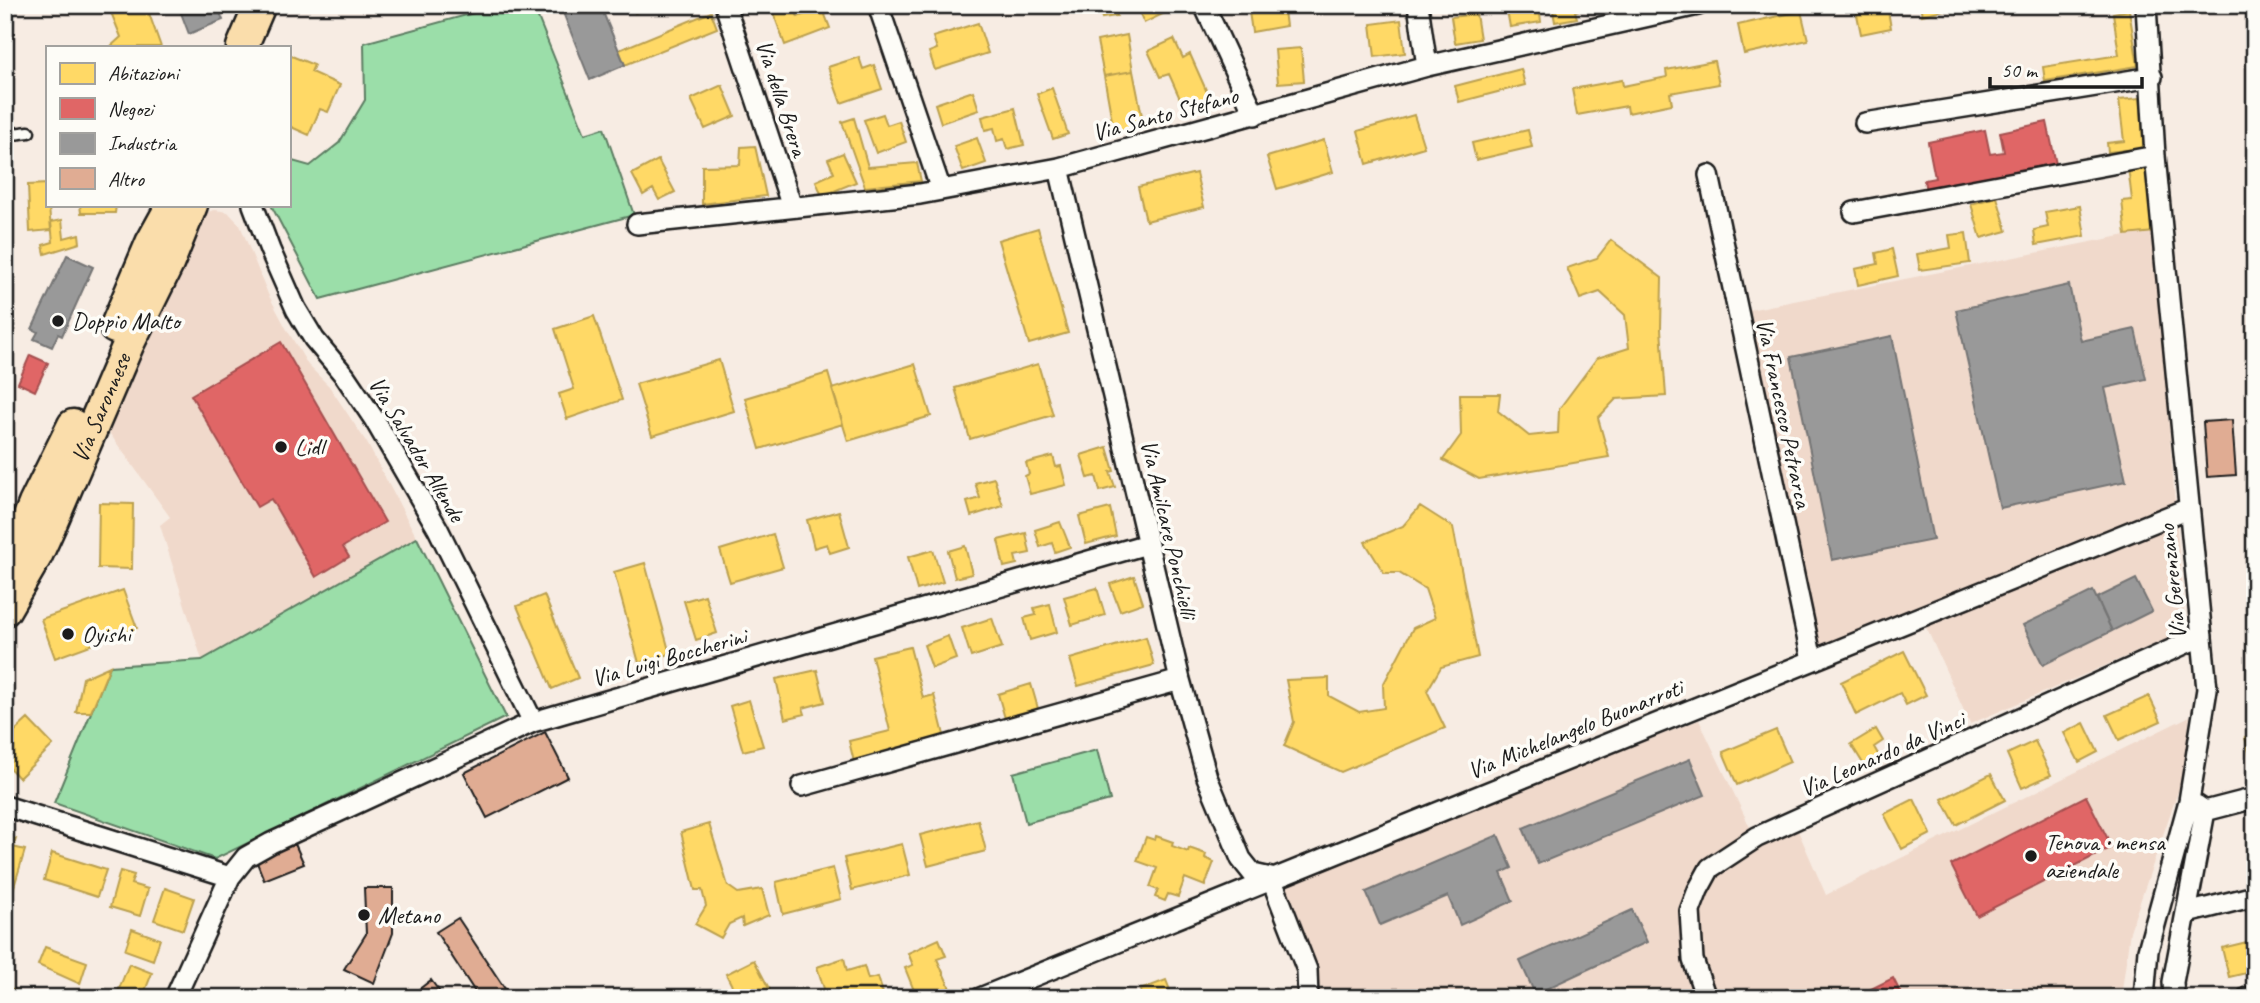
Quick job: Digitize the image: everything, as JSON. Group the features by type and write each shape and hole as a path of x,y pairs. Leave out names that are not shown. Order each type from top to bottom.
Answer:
{"main road":[{"path":"242,46 260,5"},
{"name":"Via Saronnese","path":"5,577 34,504 80,412 151,243 171,206"},
{"name":"Via Saronnese","path":"5,610 52,523 128,345 169,262 192,206"}],"street":[{"name":"Via della Brera","path":"725,5 792,207"},
{"path":"878,5 941,190"},
{"path":"1204,5 1255,115"},
{"path":"1418,5 1427,66"},
{"name":"Via Santo Stefano","path":"637,224 941,190 1059,168 1427,66 1698,5"},
{"name":"Via Gerenzano","path":"2144,998 2148,950 2197,806 2207,689 2155,156 2146,5"},
{"path":"1865,123 2152,77"},
{"path":"1854,212 2155,156"},
{"name":"Via Amilcare Ponchielli","path":"1059,168 1180,680 1207,777 1241,859 1253,874 1270,878"},
{"name":"Via Francesco Petrarca","path":"1709,176 1812,660"},
{"name":"Via Salvador Allende","path":"253,206 296,309 314,339 345,376 374,419 438,529 533,722"},
{"name":"Via Michelangelo Buonarroti","path":"980,998 1270,878 2189,508"},
{"name":"Via Luigi Boccherini","path":"174,998 230,877 246,857 271,843 533,722 1147,544"},
{"name":"Via Leonardo da Vinci","path":"1706,998 1693,960 1690,911 1710,868 1757,837 2202,636"},
{"path":"802,786 1180,680"},
{"path":"2174,998 2172,982 2187,913 2197,806 2255,798"},
{"path":"5,806 230,877"},
{"path":"1270,878 1307,970 1308,998"},
{"path":"2187,913 2255,896"},
{"path":"2247,998 2255,996"}],"lane":[{"path":"5,135 29,132"}],"shaded area":[{"path":"215,210 228,212 240,225 268,294 286,328 308,365 329,386 367,443 417,538 202,660 160,525 170,517 105,427 202,217"},
{"path":"2154,232 2185,631 1970,724 1926,627 1824,669 1744,311 2126,235"},
{"path":"2190,716 2184,774 2130,931 2121,998 1320,998 1318,967 1281,882 1699,720 1757,842 1796,826 1826,895"}],"green space":[{"path":"486,5 533,5 585,134 604,128 634,215 320,299 272,206 290,206 290,160 310,166 339,143 365,100 364,43 485,10"},
{"path":"417,538 506,717 215,859 54,803 110,666 202,660"},
{"path":"1097,750 1110,800 1026,823 1013,773"}],"building: Abitazioni":[{"path":"108,5 146,5 161,46 111,46 121,37"},
{"path":"632,5 654,5 635,13"},
{"path":"770,5 792,5 773,12"},
{"path":"793,5 798,17 822,7 830,28 785,45 773,12"},
{"path":"1061,5 1079,5 1080,9 1063,12"},
{"path":"1087,5 1116,5 1117,16 1102,18 1101,9 1088,11"},
{"path":"1136,5 1167,5 1169,11 1144,23"},
{"path":"1248,5 1290,5 1290,10 1284,11 1286,26 1252,32"},
{"path":"1506,5 1539,5 1541,22 1510,27"},
{"path":"1552,5 1585,5 1585,9 1575,11 1577,18 1555,22"},
{"path":"1855,5 1887,5 1891,28 1861,34"},
{"path":"1920,5 1964,5 1922,15"},
{"path":"2129,10 2138,66 2045,81 2043,67 2119,55 2113,13"},
{"path":"1801,11 1808,40 1744,54 1738,25"},
{"path":"711,12 717,28 625,65 619,50"},
{"path":"1476,14 1480,39 1455,43 1451,17"},
{"path":"1401,20 1405,53 1375,57 1371,24"},
{"path":"978,23 988,53 935,70 929,52 937,49 933,37"},
{"path":"1127,35 1133,71 1104,76 1097,41"},
{"path":"1174,39 1183,58 1190,54 1210,99 1185,110 1169,74 1160,77 1148,51"},
{"path":"1301,48 1304,81 1278,83 1275,50"},
{"path":"290,55 314,65 311,72 340,85 328,112 320,109 309,135 290,126"},
{"path":"859,57 863,69 874,65 882,89 841,103 828,67"},
{"path":"1714,61 1719,84 1670,93 1672,104 1628,113 1627,106 1577,115 1572,89 1622,80 1623,86 1667,77 1666,70"},
{"path":"1521,69 1525,85 1459,102 1455,86"},
{"path":"1133,71 1144,126 1114,132 1104,76"},
{"path":"722,85 735,116 705,129 691,99"},
{"path":"1052,88 1068,134 1053,139 1037,94"},
{"path":"973,91 979,110 941,123 935,104"},
{"path":"2140,98 2145,148 2108,152 2107,143 2124,141 2119,100"},
{"path":"1015,108 1024,145 1007,149 1004,139 997,141 994,128 985,130 982,117"},
{"path":"883,114 887,125 899,121 906,142 876,153 864,120"},
{"path":"1414,115 1424,147 1367,164 1358,131"},
{"path":"854,118 868,167 917,163 921,181 865,187 842,122"},
{"path":"1528,130 1532,147 1476,160 1472,143"},
{"path":"977,138 986,163 963,171 954,146"},
{"path":"1324,140 1333,172 1277,189 1267,157"},
{"path":"755,146 766,196 702,204 702,166 740,165 741,147"},
{"path":"843,153 856,182 822,196 816,181 834,173 828,159"},
{"path":"658,160 675,192 659,200 653,189 643,195 632,174"},
{"path":"2147,165 2154,232 2126,235 2122,201 2132,200 2128,167"},
{"path":"1196,173 1204,207 1146,221 1138,187"},
{"path":"46,184 46,206 49,206 51,230 30,232 28,185"},
{"path":"1997,197 2007,231 1981,238 1971,204"},
{"path":"80,206 116,206 115,213 81,213"},
{"path":"2080,206 2085,236 2036,245 2034,230 2048,227 2045,212"},
{"path":"62,220 64,238 79,234 80,243 45,254 43,245 53,242 51,222"},
{"path":"1038,228 1068,333 1029,344 998,240"},
{"path":"1966,233 1970,263 1920,270 1917,254 1951,248 1949,235"},
{"path":"1611,240 1662,278 1661,329 1666,396 1616,399 1598,418 1609,457 1479,479 1443,460 1461,435 1460,394 1500,394 1498,411 1529,436 1558,433 1559,409 1597,358 1629,348 1625,315 1600,292 1580,299 1567,268 1597,258"},
{"path":"1892,249 1898,276 1858,285 1855,269 1878,264 1876,253"},
{"path":"594,316 622,400 567,419 559,394 574,389 555,329"},
{"path":"719,360 734,411 652,436 636,384"},
{"path":"915,364 931,416 848,441 832,389"},
{"path":"1038,364 1053,415 970,439 955,388"},
{"path":"828,373 843,424 760,449 745,398"},
{"path":"1107,447 1114,471 1110,472 1115,487 1100,491 1096,476 1088,478 1081,455"},
{"path":"1053,456 1056,467 1061,466 1066,485 1030,494 1025,476 1029,474 1026,463"},
{"path":"994,478 1003,506 971,516 967,502 980,498 975,483"},
{"path":"99,503 133,504 132,569 98,568"},
{"path":"1420,506 1453,527 1478,657 1441,667 1427,691 1445,728 1341,772 1284,746 1294,722 1286,680 1329,678 1329,696 1359,712 1384,708 1383,685 1413,628 1435,618 1425,589 1399,573 1384,573 1365,542 1403,526"},
{"path":"1110,508 1116,536 1086,544 1079,516"},
{"path":"839,511 849,547 830,553 827,544 814,548 807,520"},
{"path":"1060,522 1070,547 1055,552 1052,543 1040,547 1035,530"},
{"path":"1026,533 1030,553 1015,556 1017,564 1004,567 998,540"},
{"path":"773,534 783,567 730,582 720,550"},
{"path":"965,546 972,574 955,578 948,551"},
{"path":"933,550 943,582 917,590 908,557"},
{"path":"645,563 670,654 639,663 614,572"},
{"path":"1134,576 1143,603 1120,611 1110,584"},
{"path":"1097,588 1105,615 1072,625 1064,597"},
{"path":"123,590 137,628 55,658 41,619"},
{"path":"544,595 578,678 552,689 517,606"},
{"path":"705,595 717,633 696,640 684,601"},
{"path":"1050,604 1057,632 1030,640 1024,618 1036,615 1034,608"},
{"path":"992,618 1002,647 971,657 962,628"},
{"path":"948,636 956,659 932,668 924,645"},
{"path":"1146,637 1154,665 1078,686 1070,659"},
{"path":"910,647 923,698 934,695 945,739 854,762 849,741 890,731 872,656"},
{"path":"1904,651 1926,695 1906,705 1900,693 1856,715 1841,682"},
{"path":"110,666 91,712 76,712 83,678"},
{"path":"817,670 825,702 803,708 805,714 785,719 776,679"},
{"path":"1031,684 1039,712 1006,722 998,694"},
{"path":"2149,696 2161,721 2119,740 2107,715"},
{"path":"749,700 763,746 743,751 730,706"},
{"path":"28,719 53,745 19,778 5,763 5,740"},
{"path":"2084,723 2098,752 2079,762 2064,733"},
{"path":"1876,729 1883,741 1874,747 1879,756 1864,765 1851,744"},
{"path":"1776,730 1790,762 1737,785 1723,752"},
{"path":"2255,735 2255,771 2254,771 2245,737"},
{"path":"2035,741 2051,775 2022,788 2007,754"},
{"path":"1991,774 2005,800 1956,825 1942,799"},
{"path":"1914,799 1931,834 1902,849 1884,814"},
{"path":"978,820 986,851 928,866 920,835"},
{"path":"709,824 728,886 738,893 762,889 769,915 743,926 742,918 729,924 721,938 695,924 706,906 702,890 695,890 681,832"},
{"path":"5,836 16,839 13,847 25,850 13,890 5,888"},
{"path":"1156,836 1173,842 1172,846 1188,852 1189,848 1206,854 1205,858 1214,862 1205,886 1185,878 1178,897 1168,894 1165,901 1155,897 1158,890 1150,887 1157,868 1137,861 1146,837 1155,840"},
{"path":"902,844 910,875 852,890 844,858"},
{"path":"52,853 106,870 97,897 44,880"},
{"path":"833,868 841,899 783,914 776,882"},
{"path":"120,871 134,875 131,884 148,889 140,916 110,907"},
{"path":"165,888 194,898 183,930 154,920"},
{"path":"132,929 160,939 153,960 125,950"},
{"path":"939,939 946,956 937,959 950,988 927,998 917,998 905,968 913,965 908,953"},
{"path":"2255,940 2255,971 2229,977 2222,948"},
{"path":"45,947 87,962 80,984 38,965"},
{"path":"844,958 847,971 864,966 868,979 878,977 884,997 827,998 817,967"},
{"path":"754,960 774,998 738,998 726,974"},
{"path":"129,964 152,973 145,991 152,994 151,998 127,998 117,994"},
{"path":"1166,980 1173,998 1143,998 1140,990"},
{"path":"5,986 17,991 14,998 5,998"}],"building: Negozi":[{"path":"2047,122 2056,164 1926,191 1924,180 1935,178 1928,142 1985,130 1990,154 2004,152 2000,132"},
{"name":"Lidl","path":"281,342 385,522 343,547 349,557 316,577 271,499 257,507 191,395"},
{"path":"30,355 48,363 35,391 18,383"},
{"name":"Tenova • mensa aziendale","path":"2086,796 2112,847 1977,916 1951,865"},
{"path":"1893,978 1903,998 1868,998 1865,992"}],"building: Industria":[{"path":"178,5 217,5 223,20 189,34"},
{"path":"560,5 600,5 625,65 590,80"},
{"path":"67,255 93,267 62,336 58,334 52,347 34,339 38,332 32,329"},
{"path":"2069,285 2081,341 2135,329 2146,379 2105,388 2126,481 2000,508 1956,310"},
{"path":"1892,336 1933,540 1832,560 1791,357"},
{"path":"2136,579 2152,611 2112,631 2097,598"},
{"path":"2093,591 2112,631 2043,665 2023,625"},
{"path":"1690,759 1705,795 1538,864 1523,828"},
{"path":"1498,835 1512,868 1501,873 1513,901 1460,925 1448,896 1380,925 1366,892"},
{"path":"1632,910 1647,942 1535,994 1520,961"}],"building: Altro":[{"path":"2232,420 2236,475 2207,477 2203,422"},
{"path":"545,732 568,777 487,818 464,773"},
{"path":"295,844 304,864 264,880 256,860"},
{"path":"364,888 393,888 393,933 374,983 344,969 366,934"},
{"path":"458,918 509,995 504,998 479,998 436,932"},
{"path":"431,980 444,998 408,998"}],"place":[{"name":"Doppio Malto","path":"58,321"},
{"name":"Lidl","path":"281,447"},
{"name":"Oyishi","path":"68,634"},
{"name":"Tenova • mensa aziendale","path":"2031,856"},
{"name":"Metano","path":"364,915"}]}
